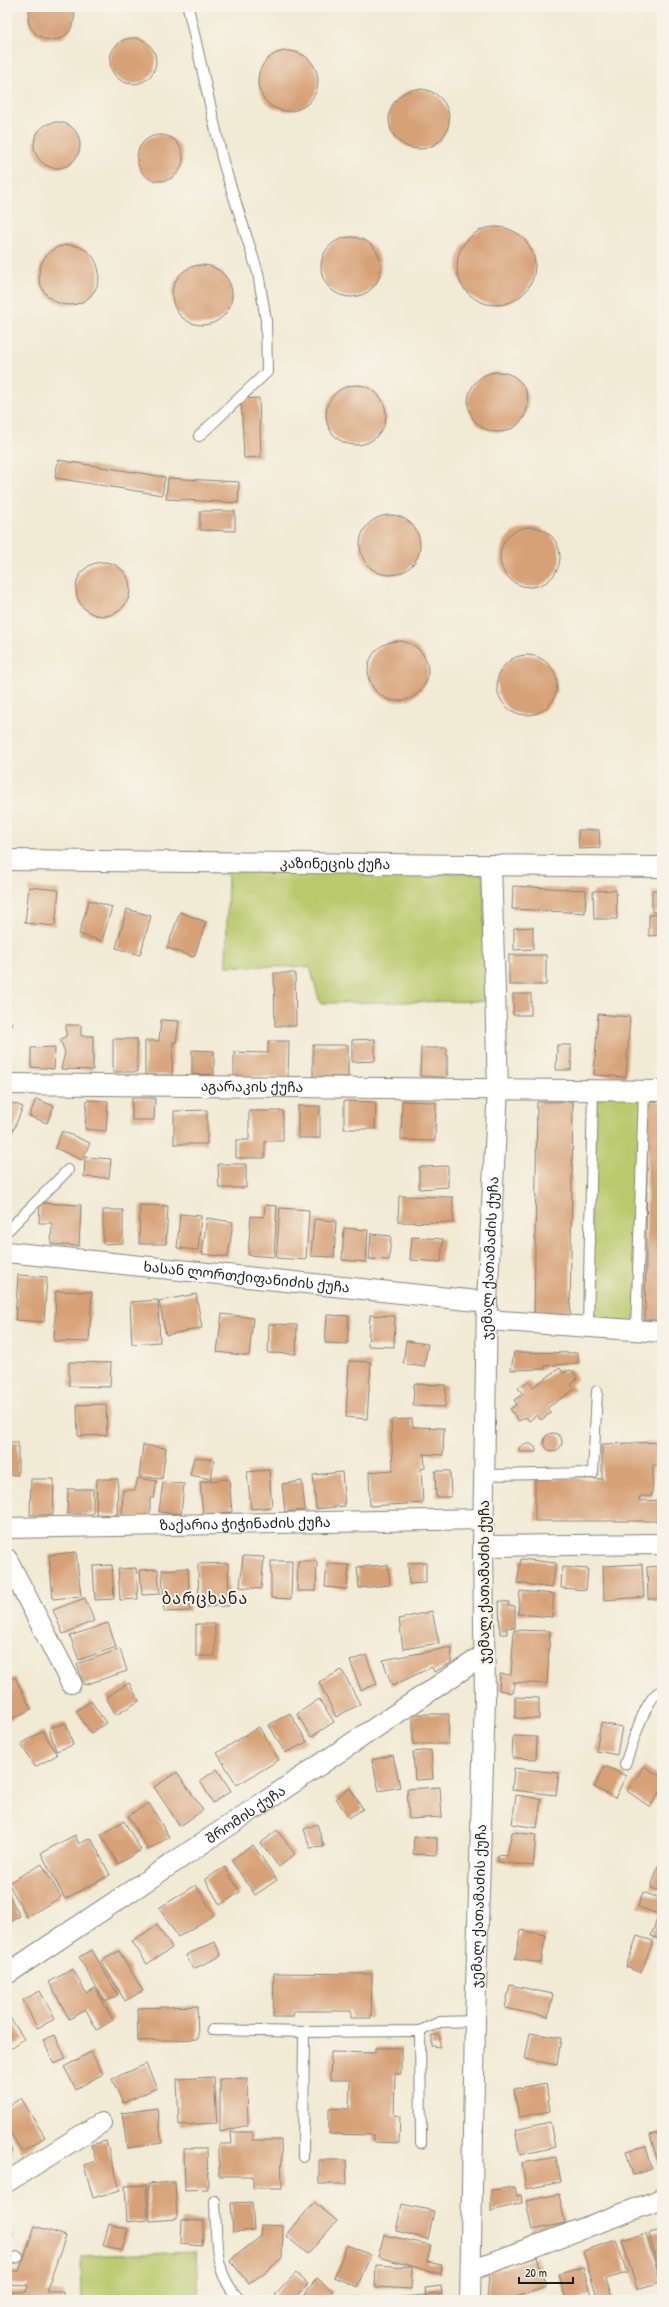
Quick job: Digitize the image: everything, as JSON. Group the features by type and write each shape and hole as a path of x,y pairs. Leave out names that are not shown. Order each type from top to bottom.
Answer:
{"street":[{"name":"კაზინეცის ქუჩა","path":"7,860 662,868"},
{"name":"ჯემალ ქათამაძის ქუჩა","path":"470,2300 475,2021 485,1699 483,1519 487,1311 498,1088 491,865"},
{"name":"აგარაკის ქუჩა","path":"7,1084 498,1088 653,1091"},
{"name":"ხასან ლორთქიფანიძის ქუჩა","path":"7,1252 487,1311 588,1327 662,1332"},
{"name":"ზაქარია ჭიჭინაძის ქუჩა","path":"7,1528 483,1519"},
{"path":"483,1546 662,1544"},
{"path":"7,1559 71,1683"},
{"name":"შრომის ქუჩა","path":"7,1974 484,1655"},
{"path":"7,2182 101,2123"},
{"path":"471,2270 662,2199"}],"lane":[{"path":"188,7 223,162 258,273 266,320 267,372 199,436"},
{"path":"588,1327 593,1090"},
{"path":"636,1331 653,1091"},
{"path":"7,1231 68,1170"},
{"path":"484,1475 593,1473 597,1391"},
{"path":"625,1764 648,1702 658,1692 662,1691"},
{"path":"212,2030 304,2032 420,2031 440,2022 475,2021"},
{"path":"420,2031 421,2143"},
{"path":"303,2157 304,2032"},
{"path":"216,2201 218,2265 234,2294 240,2300"},
{"path":"7,2260 18,2257"}],"green space":[{"path":"228,867 484,874 485,1001 320,1003 310,967 226,966"},
{"path":"593,1090 644,1091 636,1331 588,1327"},
{"path":"196,2252 198,2300 82,2300 81,2256"}],"building":[{"path":"30,7 72,7 75,15 69,32 62,38 53,40 44,39 36,34 30,27 28,19"},
{"path":"129,38 137,38 146,42 152,48 156,61 152,74 146,80 137,84 129,84 120,80 114,74 110,65 110,57 114,48 120,42"},
{"path":"282,51 294,51 305,56 313,64 318,75 316,93 305,106 294,111 282,111 271,106 263,98 258,87 258,75 263,64 271,56"},
{"path":"413,89 425,89 436,94 444,102 449,113 447,131 436,144 425,149 413,149 402,144 394,136 389,125 389,113 394,102 402,94"},
{"path":"53,122 61,122 70,126 76,132 80,145 76,158 70,164 61,168 53,168 44,164 38,158 34,149 34,141 38,132 44,126"},
{"path":"156,135 164,135 173,139 179,145 183,158 179,171 173,177 164,181 156,181 147,177 141,171 137,162 137,154 141,145 147,139"},
{"path":"488,227 504,227 518,233 529,244 535,258 535,274 529,288 518,299 504,305 488,305 474,299 463,288 457,274 457,258 463,244 474,233"},
{"path":"345,237 357,237 368,242 376,250 381,261 379,279 368,292 357,297 345,297 334,292 326,284 321,273 321,261 326,250 334,242"},
{"path":"63,245 75,245 86,250 94,258 99,269 97,287 86,300 75,305 63,305 52,300 44,292 39,281 39,269 44,258 52,250"},
{"path":"196,265 208,265 219,270 227,278 232,289 230,307 219,320 208,325 196,325 185,320 177,312 172,301 172,289 177,278 185,270"},
{"path":"492,372 504,372 515,377 523,385 528,396 526,414 515,427 504,432 492,432 481,427 473,419 468,408 468,396 473,385 481,377"},
{"path":"350,385 362,385 373,390 381,398 386,409 384,427 373,440 362,445 350,445 339,440 331,432 326,421 326,409 331,398 339,390"},
{"path":"259,398 261,457 244,458 241,399"},
{"path":"58,460 165,477 162,495 55,478"},
{"path":"168,478 239,482 238,503 166,499"},
{"path":"200,511 235,511 235,531 200,530"},
{"path":"384,515 396,515 407,520 415,528 420,539 418,557 407,570 396,575 384,575 373,570 365,562 360,551 360,539 365,528 373,520"},
{"path":"524,527 536,527 547,532 555,540 560,551 558,569 547,582 536,587 524,587 513,582 505,574 500,563 500,551 505,540 513,532"},
{"path":"103,562 113,564 122,570 128,579 130,589 128,599 122,608 113,614 103,616 93,614 84,608 78,599 76,589 78,579 84,570 93,564"},
{"path":"392,641 404,641 415,646 423,654 428,665 426,683 415,696 404,701 392,701 381,696 373,688 368,677 368,665 373,654 381,646"},
{"path":"521,655 533,655 544,660 552,668 557,679 555,697 544,710 533,715 521,715 510,710 502,702 497,691 497,679 502,668 510,660"},
{"path":"578,830 599,830 600,848 579,849"},
{"path":"513,886 586,890 585,913 512,909"},
{"path":"29,887 59,890 55,926 25,923"},
{"path":"616,890 617,919 594,919 593,891"},
{"path":"652,890 662,891 662,912 652,912"},
{"path":"89,900 112,907 102,941 79,934"},
{"path":"127,909 151,916 140,955 116,948"},
{"path":"180,912 206,922 194,957 167,948"},
{"path":"662,914 662,935 649,936 649,915"},
{"path":"533,927 533,949 514,950 514,928"},
{"path":"509,955 546,955 546,985 509,985"},
{"path":"274,973 295,973 296,1026 275,1026"},
{"path":"513,994 531,994 531,1015 513,1015"},
{"path":"598,1014 630,1017 626,1077 594,1075"},
{"path":"161,1020 179,1021 176,1043 173,1042 172,1075 145,1075 145,1041 159,1041"},
{"path":"7,1022 12,1023 8,1043 7,1043"},
{"path":"66,1025 81,1025 81,1036 93,1036 93,1070 61,1069 65,1052 60,1040 66,1036"},
{"path":"113,1039 137,1039 137,1072 113,1072"},
{"path":"375,1039 375,1061 352,1062 352,1040"},
{"path":"268,1041 289,1041 288,1077 234,1076 234,1052 268,1053"},
{"path":"313,1045 348,1045 348,1077 313,1077"},
{"path":"557,1045 571,1045 571,1070 556,1070"},
{"path":"55,1047 54,1069 31,1067 31,1048"},
{"path":"421,1048 447,1048 447,1077 420,1076"},
{"path":"192,1050 214,1051 214,1075 192,1074"},
{"path":"132,1098 155,1098 154,1120 132,1120"},
{"path":"36,1099 54,1106 47,1123 29,1116"},
{"path":"87,1100 108,1101 106,1131 85,1129"},
{"path":"7,1101 23,1107 7,1145"},
{"path":"344,1101 376,1102 375,1129 344,1129"},
{"path":"402,1101 436,1102 435,1141 401,1140"},
{"path":"648,1101 662,1101 662,1320 645,1320"},
{"path":"537,1102 573,1102 570,1321 534,1321"},
{"path":"298,1106 320,1106 320,1138 298,1138"},
{"path":"207,1110 207,1144 174,1144 174,1111"},
{"path":"249,1111 283,1111 283,1141 265,1141 265,1158 236,1158 236,1140 249,1140"},
{"path":"62,1131 90,1143 82,1160 55,1148"},
{"path":"85,1157 111,1159 109,1178 84,1177"},
{"path":"218,1164 246,1164 246,1188 219,1188"},
{"path":"448,1166 448,1187 419,1189 419,1167"},
{"path":"399,1196 453,1197 453,1223 398,1222"},
{"path":"40,1203 81,1205 79,1246 51,1244 52,1223 39,1223"},
{"path":"140,1205 168,1206 166,1244 139,1244"},
{"path":"265,1205 277,1206 274,1257 248,1255 251,1216 264,1217"},
{"path":"280,1208 309,1210 306,1260 276,1258"},
{"path":"103,1210 123,1210 123,1243 103,1244"},
{"path":"180,1214 201,1216 198,1250 177,1248"},
{"path":"207,1218 233,1222 228,1257 202,1254"},
{"path":"314,1219 336,1221 334,1257 311,1256"},
{"path":"344,1228 368,1230 366,1262 342,1260"},
{"path":"371,1234 391,1236 389,1260 369,1259"},
{"path":"412,1237 443,1239 441,1262 410,1260"},
{"path":"18,1275 47,1277 44,1322 15,1320"},
{"path":"56,1291 92,1292 89,1342 54,1341"},
{"path":"196,1294 202,1328 166,1335 159,1301"},
{"path":"158,1300 160,1342 132,1344 130,1302"},
{"path":"222,1314 253,1318 249,1356 217,1352"},
{"path":"327,1315 349,1316 347,1344 325,1343"},
{"path":"370,1315 395,1316 394,1347 368,1346"},
{"path":"269,1324 297,1325 296,1354 268,1353"},
{"path":"406,1341 428,1344 424,1367 403,1364"},
{"path":"514,1352 578,1353 578,1363 545,1366 545,1369 511,1370"},
{"path":"349,1361 371,1362 367,1419 346,1417"},
{"path":"69,1362 111,1363 110,1387 69,1386"},
{"path":"560,1368 563,1373 570,1370 574,1372 577,1379 571,1385 575,1389 547,1408 551,1413 541,1420 537,1415 529,1421 526,1417 519,1421 510,1409 517,1404 514,1400 523,1394 518,1388 529,1381 533,1387"},
{"path":"414,1384 446,1385 445,1407 413,1406"},
{"path":"106,1404 107,1435 78,1436 77,1405"},
{"path":"412,1419 413,1427 444,1428 443,1455 424,1454 425,1468 421,1469 423,1503 370,1506 369,1472 393,1470 391,1420"},
{"path":"553,1433 559,1436 562,1442 559,1448 553,1451 547,1448 544,1442 547,1436"},
{"path":"7,1442 18,1442 18,1475 7,1475"},
{"path":"662,1442 662,1465 653,1465 652,1496 640,1496 639,1501 662,1500 662,1521 535,1521 535,1478 602,1479 602,1444"},
{"path":"524,1444 531,1444 536,1448 536,1452 519,1452 519,1448"},
{"path":"143,1445 166,1448 162,1479 139,1476"},
{"path":"194,1457 214,1460 211,1479 190,1475"},
{"path":"269,1470 272,1507 251,1509 247,1472"},
{"path":"435,1471 450,1471 451,1497 436,1497"},
{"path":"342,1472 345,1506 316,1509 313,1475"},
{"path":"138,1478 157,1481 154,1498 150,1498 150,1518 122,1518 123,1490 135,1490"},
{"path":"31,1479 54,1479 53,1515 30,1515"},
{"path":"97,1479 118,1479 117,1515 96,1514"},
{"path":"229,1479 232,1512 203,1515 200,1482"},
{"path":"302,1481 305,1510 285,1512 282,1484"},
{"path":"163,1482 184,1484 181,1514 159,1512"},
{"path":"68,1489 93,1489 93,1514 67,1514"},
{"path":"76,1552 81,1596 53,1599 49,1555"},
{"path":"243,1556 264,1557 261,1589 240,1587"},
{"path":"521,1559 556,1563 552,1588 517,1583"},
{"path":"271,1561 292,1561 291,1599 271,1598"},
{"path":"298,1561 317,1561 316,1591 297,1591"},
{"path":"426,1562 426,1583 409,1584 408,1563"},
{"path":"228,1563 229,1606 199,1607 198,1564"},
{"path":"327,1564 349,1565 347,1589 325,1587"},
{"path":"642,1564 644,1597 604,1600 603,1566"},
{"path":"112,1565 114,1599 95,1600 93,1566"},
{"path":"388,1565 390,1585 359,1588 357,1567"},
{"path":"662,1566 662,1599 648,1599 647,1567"},
{"path":"562,1567 588,1569 586,1590 561,1588"},
{"path":"136,1568 138,1599 120,1600 118,1569"},
{"path":"188,1568 190,1611 164,1612 162,1570"},
{"path":"158,1569 160,1594 142,1595 140,1570"},
{"path":"520,1591 554,1594 552,1617 518,1614"},
{"path":"85,1598 94,1621 63,1634 53,1610"},
{"path":"499,1601 509,1602 508,1606 515,1606 515,1628 507,1627 507,1634 500,1634"},
{"path":"432,1611 439,1643 403,1649 399,1619"},
{"path":"108,1623 116,1647 79,1660 70,1636"},
{"path":"196,1624 215,1624 215,1656 196,1656"},
{"path":"514,1630 550,1631 547,1684 512,1682 515,1684 513,1693 499,1690 500,1674 511,1675"},
{"path":"452,1647 451,1663 434,1672 432,1667 392,1686 383,1660"},
{"path":"120,1649 127,1671 84,1685 77,1664"},
{"path":"366,1655 377,1684 361,1690 350,1661"},
{"path":"342,1670 360,1704 336,1717 319,1682"},
{"path":"15,1677 31,1709 7,1721 7,1681"},
{"path":"129,1683 139,1701 116,1715 106,1697"},
{"path":"515,1697 539,1698 539,1719 515,1718"},
{"path":"319,1699 334,1722 311,1737 297,1714"},
{"path":"91,1701 106,1723 91,1733 76,1711"},
{"path":"290,1713 307,1742 285,1753 269,1725"},
{"path":"413,1714 449,1714 448,1744 413,1744"},
{"path":"66,1723 73,1745 56,1751 49,1728"},
{"path":"601,1723 622,1727 617,1755 596,1751"},
{"path":"259,1727 279,1760 237,1785 217,1753"},
{"path":"43,1731 57,1755 35,1767 21,1744"},
{"path":"513,1736 537,1737 536,1759 512,1758"},
{"path":"431,1750 433,1779 415,1780 413,1752"},
{"path":"393,1755 400,1787 379,1791 372,1760"},
{"path":"605,1766 626,1776 615,1798 594,1787"},
{"path":"644,1766 662,1778 662,1788 650,1807 627,1791"},
{"path":"514,1768 559,1773 556,1795 512,1790"},
{"path":"217,1769 231,1791 213,1803 200,1781"},
{"path":"177,1772 203,1810 180,1826 154,1787"},
{"path":"440,1787 442,1817 409,1819 407,1789"},
{"path":"350,1788 363,1809 349,1818 336,1798"},
{"path":"516,1795 541,1799 537,1828 512,1824"},
{"path":"149,1803 169,1837 148,1850 128,1816"},
{"path":"124,1821 141,1850 118,1864 101,1835"},
{"path":"317,1824 324,1847 310,1848 304,1829"},
{"path":"277,1830 295,1854 279,1867 261,1843"},
{"path":"512,1832 536,1835 533,1866 498,1862 498,1855 507,1856"},
{"path":"75,1835 79,1844 91,1838 110,1875 65,1899 41,1853"},
{"path":"414,1837 437,1838 437,1855 413,1854"},
{"path":"253,1845 277,1880 255,1895 231,1860"},
{"path":"42,1864 61,1897 27,1917 8,1883"},
{"path":"658,1866 662,1867 662,1891 651,1888"},
{"path":"225,1867 240,1892 220,1905 205,1879"},
{"path":"196,1885 214,1915 178,1937 159,1908"},
{"path":"7,1892 20,1916 7,1924"},
{"path":"643,1892 662,1899 662,1940 651,1936 659,1914 638,1907"},
{"path":"157,1925 172,1948 147,1964 132,1941"},
{"path":"521,1930 546,1935 541,1963 515,1959"},
{"path":"637,1936 653,1941 641,1973 626,1967"},
{"path":"215,1942 221,1956 193,1969 186,1955"},
{"path":"92,1950 118,1995 105,2002 79,1957"},
{"path":"119,1951 143,1991 125,2001 101,1961"},
{"path":"73,1969 86,1993 95,1988 113,2020 97,2030 86,2010 69,2019 49,1982"},
{"path":"274,1973 372,1974 371,2018 351,2018 351,2011 294,2011 293,2017 273,2017"},
{"path":"510,1985 553,1994 548,2017 505,2008"},
{"path":"40,1991 55,2019 37,2028 23,2000"},
{"path":"197,2006 198,2039 138,2041 137,2008"},
{"path":"7,2013 24,2039 7,2051"},
{"path":"530,2033 561,2038 557,2065 525,2059"},
{"path":"55,2035 66,2059 54,2064 43,2040"},
{"path":"432,2035 440,2035 440,2047 432,2046"},
{"path":"375,2048 401,2048 401,2074 395,2074 394,2115 400,2116 399,2143 373,2142 373,2135 329,2134 329,2108 349,2109 350,2080 330,2080 331,2052 375,2053"},
{"path":"91,2052 103,2074 76,2089 64,2067"},
{"path":"146,2064 157,2088 123,2103 112,2079"},
{"path":"214,2077 217,2123 179,2125 177,2079"},
{"path":"247,2078 248,2125 220,2132 220,2079"},
{"path":"546,2083 550,2111 519,2117 514,2089"},
{"path":"21,2098 45,2137 22,2152 7,2127 7,2107"},
{"path":"157,2108 162,2143 127,2148 122,2113"},
{"path":"550,2122 555,2147 520,2155 515,2130"},
{"path":"231,2132 252,2132 252,2140 281,2140 282,2188 253,2188 253,2176 219,2176 219,2144 232,2144"},
{"path":"662,2132 662,2168 660,2169 650,2135"},
{"path":"106,2141 120,2190 93,2198 84,2165 96,2161 91,2145"},
{"path":"7,2142 13,2152 7,2156"},
{"path":"646,2146 652,2169 633,2175 626,2151"},
{"path":"184,2149 207,2149 208,2189 185,2190"},
{"path":"556,2157 561,2182 526,2189 522,2163"},
{"path":"319,2160 346,2160 347,2184 319,2184"},
{"path":"175,2182 177,2219 150,2221 148,2184"},
{"path":"146,2185 148,2220 127,2222 125,2186"},
{"path":"515,2187 517,2196 521,2195 522,2203 491,2211 491,2190"},
{"path":"559,2194 565,2223 532,2230 526,2201"},
{"path":"252,2202 254,2230 233,2232 231,2203"},
{"path":"314,2202 337,2221 308,2254 286,2236"},
{"path":"402,2204 434,2211 428,2239 396,2231"},
{"path":"182,2220 204,2221 202,2246 181,2244"},
{"path":"7,2221 13,2236 7,2239"},
{"path":"109,2224 128,2229 122,2251 103,2245"},
{"path":"261,2225 283,2226 282,2259 249,2284 230,2260 260,2237"},
{"path":"35,2226 66,2236 46,2292 63,2292 63,2300 7,2300 7,2292 26,2292 28,2285 7,2284 7,2271 19,2271"},
{"path":"662,2230 662,2267 658,2268 649,2233"},
{"path":"646,2233 661,2282 637,2289 622,2240"},
{"path":"384,2235 431,2245 427,2262 442,2265 441,2274 378,2257"},
{"path":"616,2240 627,2273 606,2279 613,2300 598,2300 583,2251"},
{"path":"347,2245 371,2255 357,2287 334,2277"},
{"path":"537,2257 546,2287 507,2300 487,2300 489,2273"},
{"path":"376,2265 412,2267 411,2289 375,2287"},
{"path":"583,2267 591,2295 574,2300 566,2300 559,2274"},
{"path":"296,2273 308,2284 293,2300 281,2300 275,2295"},
{"path":"317,2278 333,2291 325,2300 300,2300"},
{"path":"441,2286 442,2294 426,2295 425,2288"},
{"path":"426,2295 426,2300 401,2300 401,2297"},
{"path":"353,2297 379,2297 379,2300 353,2300"}],"district":[{"name":"ბარცხანა","path":"205,1598"}]}
